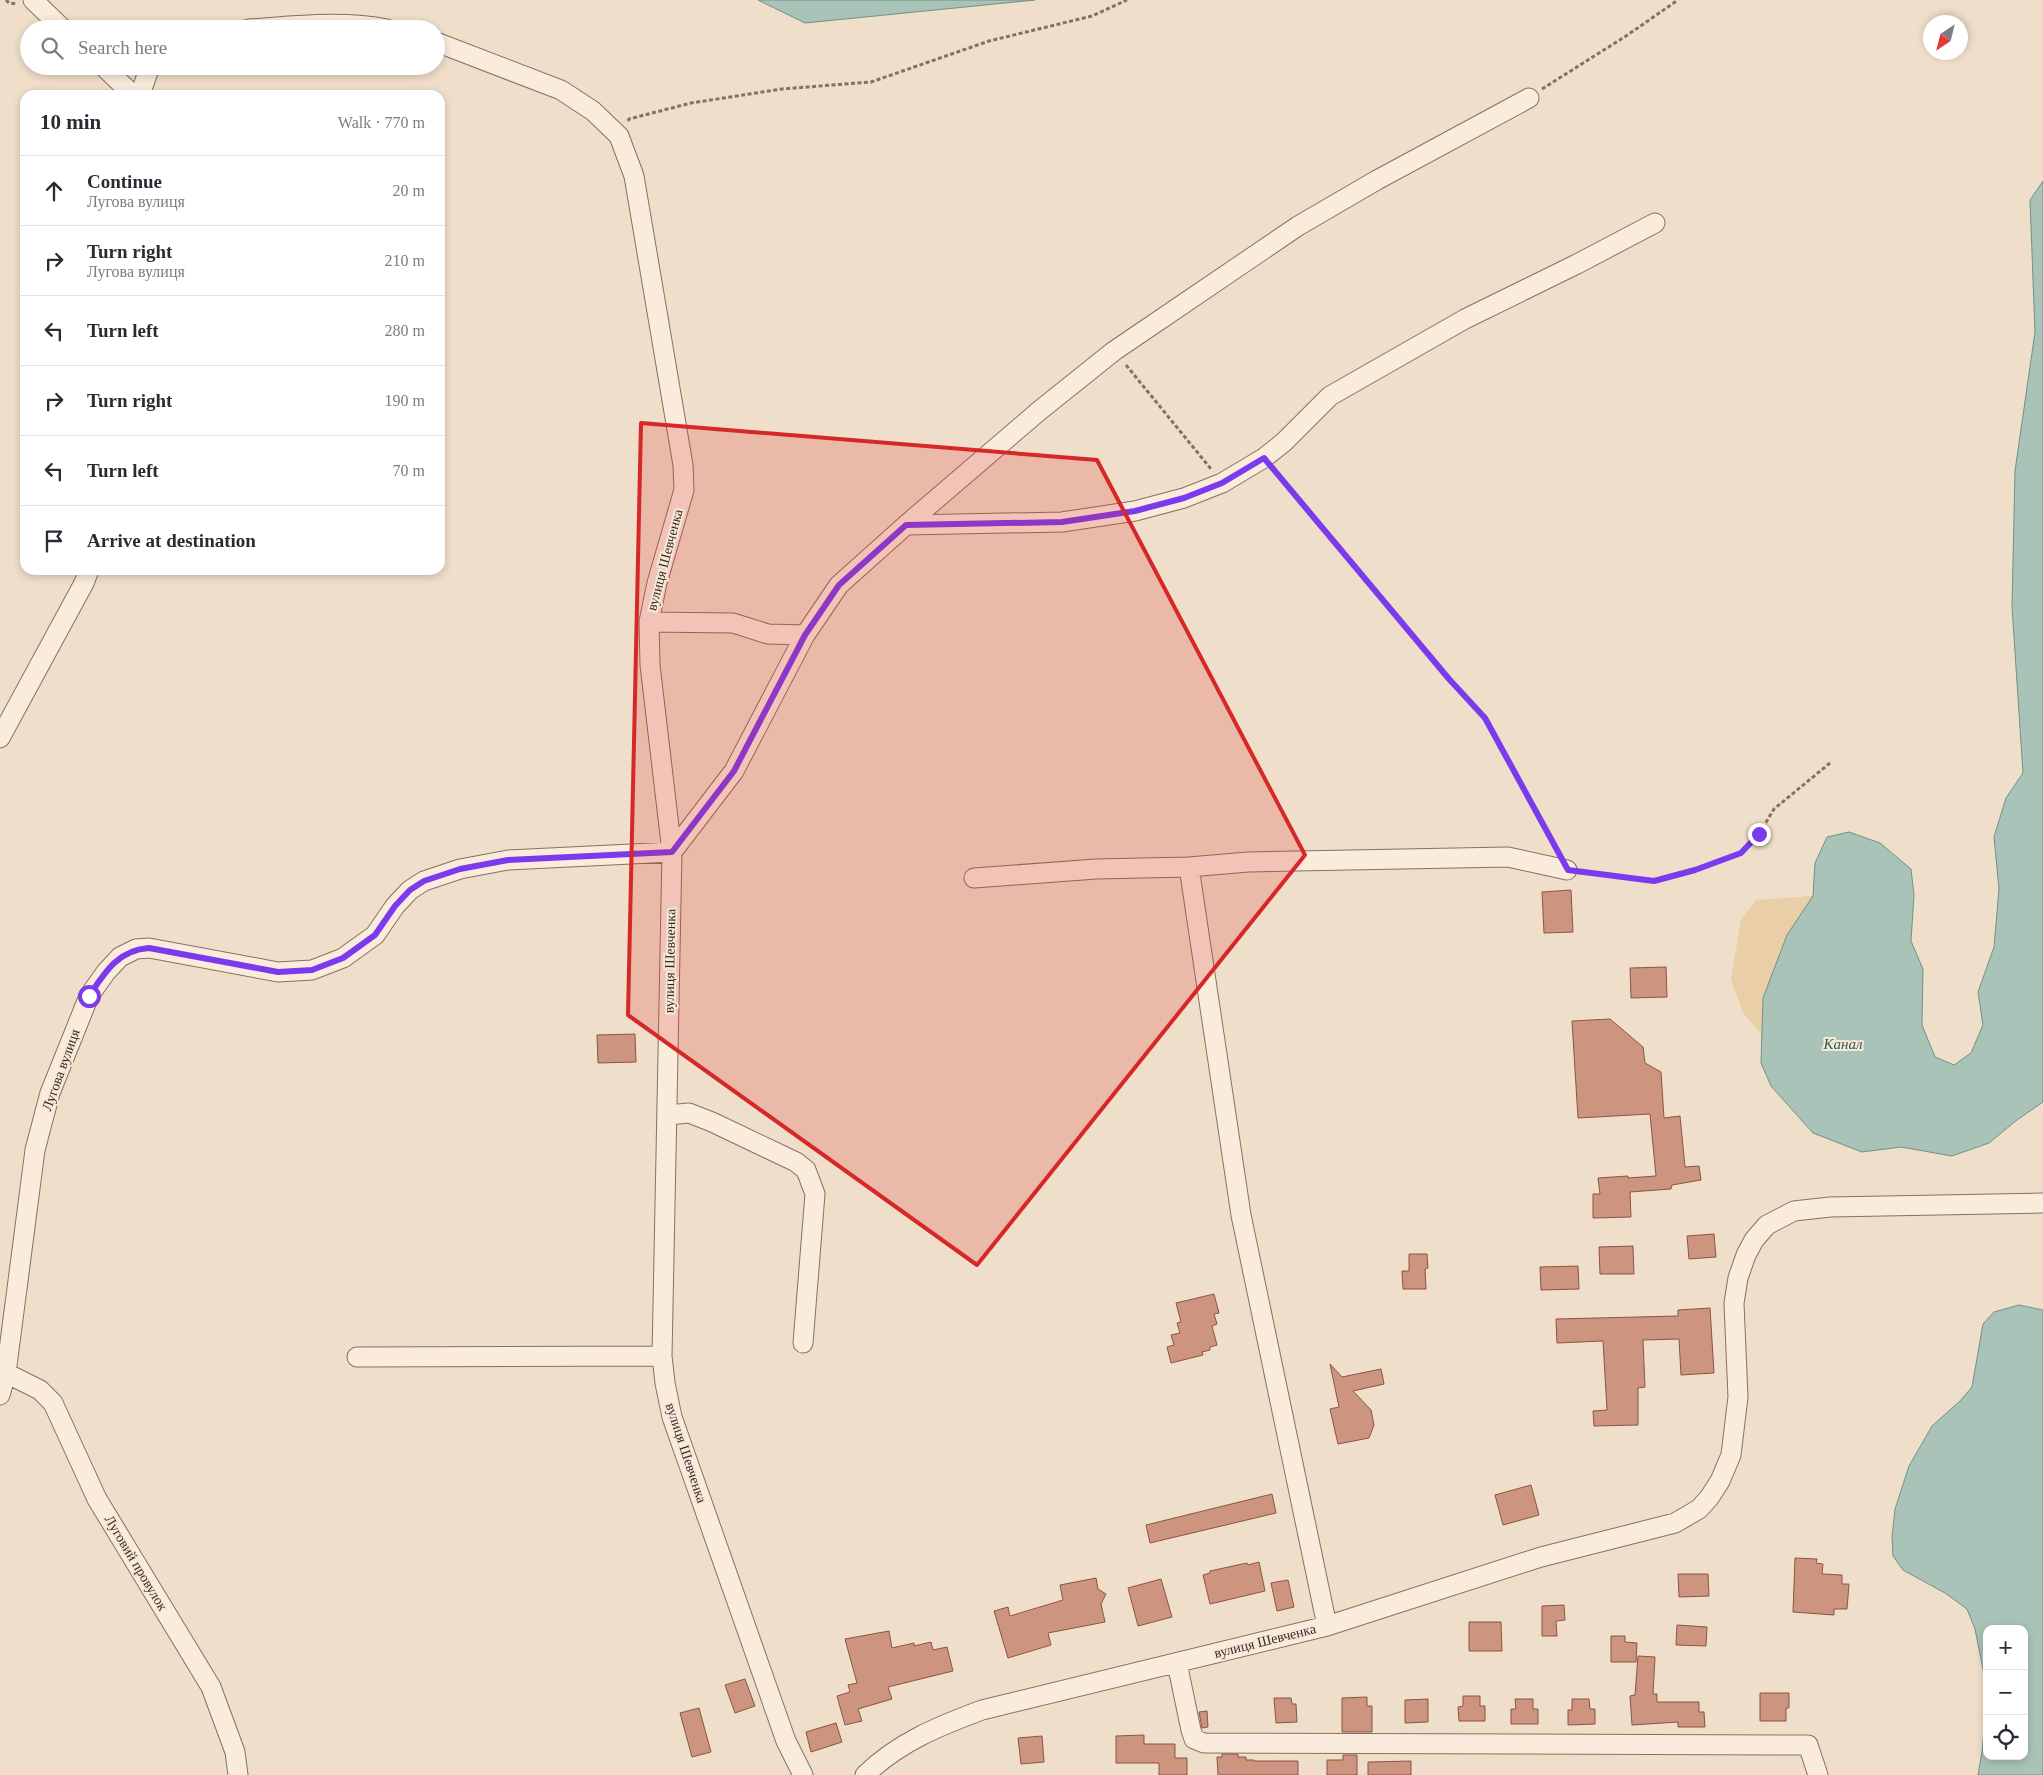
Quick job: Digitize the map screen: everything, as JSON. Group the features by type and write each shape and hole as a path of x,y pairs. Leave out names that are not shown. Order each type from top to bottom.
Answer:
{"street":[{"path":"33,0 54,20"},
{"path":"445,45 560,90 593,111 619,136"},
{"path":"112,75 128,90"},
{"path":"142,90 147,75"},
{"path":"672,852 734,771 805,635 839,585 906,525 1039,410 1114,351 1298,226 1377,180 1529,98"},
{"name":"вулиця Шевченка","path":"619,136 634,176 684,465 684,490 657,584 649,622 650,665 672,852 662,1356 672,1417 786,1741 803,1775"},
{"path":"906,525 1062,522 1143,509 1184,498 1222,483 1264,458 1284,442 1330,396 1465,319 1655,223"},
{"path":"0,738 87,575"},
{"path":"649,622 733,623 768,634 805,635"},
{"name":"Лугова вулиця","path":"0,1395 6,1373 35,1150 50,1093 89,996 106,972 120,957 136,949 149,948 278,972 312,970 343,958 375,935 395,906 410,890 424,881 460,869 508,860 672,852"},
{"path":"974,878 1096,869 1189,867 1248,862 1508,858 1568,870"},
{"path":"1189,867 1241,1215 1327,1626"},
{"path":"668,1115 689,1113 712,1122 796,1162 806,1170 815,1194 803,1343"},
{"name":"вулиця Шевченка","path":"865,1775 890,1754 933,1728 982,1710 1327,1626 1541,1557 1675,1523 1699,1509 1709,1498 1720,1482 1731,1455 1738,1397 1734,1303 1738,1278 1746,1255 1754,1240 1767,1225 1794,1211 1830,1207 2043,1203"},
{"path":"358,1357 662,1356"},
{"name":"Луговий провулок","path":"6,1373 40,1390 53,1403 96,1499 211,1687 235,1752 238,1775"},
{"path":"1177,1662 1190,1730 1194,1739 1204,1743 1808,1745 1818,1775"}],"path":[{"path":"619,136 629,118 691,103 782,89 871,82 989,41 1092,16 1127,0"},
{"path":"1529,98 1626,36 1678,0"},
{"path":"1114,351 1222,483"},
{"path":"1264,458 1449,679 1485,718 1568,870 1654,881 1695,870 1741,853 1759,834 1774,809 1830,763"}],"highlighted area":[{"path":"641,423 1097,460 1305,855 977,1265 628,1015"}],"sand":[{"path":"1813,896 1787,935 1763,998 1762,1035 1743,1013 1731,979 1741,920 1756,900"}],"water":[{"path":"758,0 1035,0 805,23"},
{"name":"Канал","path":"2043,181 2043,1102 1989,1143 1952,1156 1901,1147 1862,1152 1813,1133 1771,1086 1761,1063 1763,998 1787,935 1813,896 1815,863 1827,837 1849,832 1880,843 1911,869 1914,895 1911,941 1923,969 1922,1025 1935,1057 1954,1065 1971,1053 1983,1025 1978,992 1994,947 1999,889 1994,837 2006,798 2023,773 2012,607 2015,471 2035,332 2030,200"},
{"path":"2019,1305 2043,1310 2043,1775 1978,1775 1983,1741 1983,1760 2028,1760 2028,1625 1983,1625 1983,1669 1975,1629 1967,1609 1945,1593 1903,1570 1893,1556 1892,1537 1895,1509 1909,1466 1932,1426 1960,1401 1972,1387 1983,1324 1994,1312"}],"building":[{"path":"1571,890 1573,932 1544,933 1542,892"},
{"path":"1666,967 1667,997 1631,998 1630,968"},
{"path":"1610,1019 1643,1047 1645,1063 1661,1072 1664,1118 1680,1116 1685,1167 1699,1166 1701,1180 1672,1185 1671,1189 1630,1192 1631,1217 1593,1218 1593,1194 1600,1194 1598,1178 1656,1176 1650,1114 1578,1118 1572,1021"},
{"path":"635,1034 636,1062 598,1063 597,1035"},
{"path":"1714,1234 1716,1257 1689,1259 1687,1236"},
{"path":"1633,1246 1634,1274 1600,1274 1599,1247"},
{"path":"1409,1254 1427,1254 1428,1268 1425,1269 1426,1289 1403,1289 1402,1271 1409,1271"},
{"path":"1578,1266 1579,1289 1541,1290 1540,1267"},
{"path":"1214,1294 1219,1313 1214,1314 1217,1324 1212,1326 1217,1345 1210,1347 1210,1350 1202,1352 1203,1355 1171,1363 1167,1347 1174,1345 1171,1335 1180,1333 1177,1323 1181,1322 1176,1303"},
{"path":"1710,1308 1714,1373 1681,1375 1679,1339 1643,1340 1645,1387 1638,1388 1638,1425 1594,1426 1593,1411 1607,1410 1603,1341 1557,1343 1556,1319 1678,1316 1678,1310"},
{"path":"1330,1364 1342,1377 1381,1369 1384,1384 1353,1391 1371,1410 1374,1425 1369,1438 1338,1444 1330,1409 1339,1407"},
{"path":"1531,1485 1539,1515 1503,1525 1495,1495"},
{"path":"1272,1494 1276,1513 1150,1543 1146,1525"},
{"path":"1795,1558 1817,1559 1816,1563 1823,1564 1822,1574 1842,1575 1842,1584 1849,1584 1847,1609 1834,1609 1834,1615 1793,1612"},
{"path":"1259,1562 1265,1591 1210,1604 1203,1575 1210,1573 1210,1571"},
{"path":"1678,1574 1708,1574 1709,1596 1679,1597"},
{"path":"1096,1578 1098,1589 1106,1594 1101,1604 1105,1622 1048,1633 1051,1645 1008,1658 994,1611 1008,1607 1010,1616 1063,1600 1060,1585"},
{"path":"1161,1579 1172,1617 1138,1626 1128,1588"},
{"path":"1288,1580 1294,1607 1277,1611 1271,1583"},
{"path":"1564,1605 1565,1620 1556,1621 1557,1636 1542,1636 1542,1606"},
{"path":"1469,1622 1501,1622 1502,1651 1469,1651"},
{"path":"1677,1625 1707,1627 1706,1646 1676,1645"},
{"path":"889,1631 892,1648 914,1643 914,1646 931,1642 933,1650 947,1647 953,1671 888,1687 892,1699 858,1709 862,1721 845,1725 837,1696 850,1692 848,1685 857,1683 845,1639"},
{"path":"1611,1636 1625,1636 1625,1642 1637,1643 1636,1662 1611,1662"},
{"path":"1638,1656 1655,1657 1653,1694 1657,1694 1657,1702 1699,1702 1699,1712 1704,1712 1705,1727 1678,1727 1678,1722 1632,1725 1630,1696 1635,1695"},
{"path":"745,1679 755,1706 735,1713 725,1685"},
{"path":"1760,1693 1789,1693 1789,1708 1786,1708 1786,1721 1760,1721"},
{"path":"1463,1696 1480,1696 1480,1706 1485,1706 1485,1721 1459,1721 1458,1707 1463,1706"},
{"path":"1367,1697 1367,1706 1372,1706 1372,1732 1342,1732 1342,1698"},
{"path":"1274,1698 1291,1698 1292,1704 1296,1704 1297,1722 1276,1723"},
{"path":"1428,1699 1428,1722 1405,1723 1405,1700"},
{"path":"1515,1699 1533,1699 1533,1709 1538,1709 1538,1724 1511,1724 1511,1709 1516,1709"},
{"path":"1572,1699 1589,1699 1590,1709 1595,1709 1595,1724 1568,1725 1568,1710 1572,1710"},
{"path":"699,1708 711,1752 692,1757 680,1713"},
{"path":"1207,1711 1208,1727 1202,1728 1199,1712"},
{"path":"836,1723 842,1742 811,1752 806,1732"},
{"path":"1144,1735 1144,1744 1175,1744 1175,1758 1187,1758 1187,1775 1159,1775 1159,1763 1116,1763 1116,1736"},
{"path":"1042,1736 1044,1762 1021,1764 1018,1738"},
{"path":"1222,1754 1238,1754 1238,1757 1246,1757 1246,1760 1254,1761 1298,1761 1298,1775 1218,1775 1217,1757 1222,1757"},
{"path":"1343,1755 1357,1755 1357,1775 1327,1775 1327,1760 1343,1760"},
{"path":"1411,1761 1411,1775 1368,1775 1368,1762"}],"route":[{"path":"89,996 106,972 120,957 136,949 149,948 278,972 312,970 343,958 375,935 395,906 410,890 424,881 460,869 508,860 672,852 734,771 805,635 839,585 906,525 1062,522 1135,511 1184,498 1222,483 1264,458 1449,679 1485,718 1568,870 1654,881 1695,870 1741,853 1759,834"}]}
